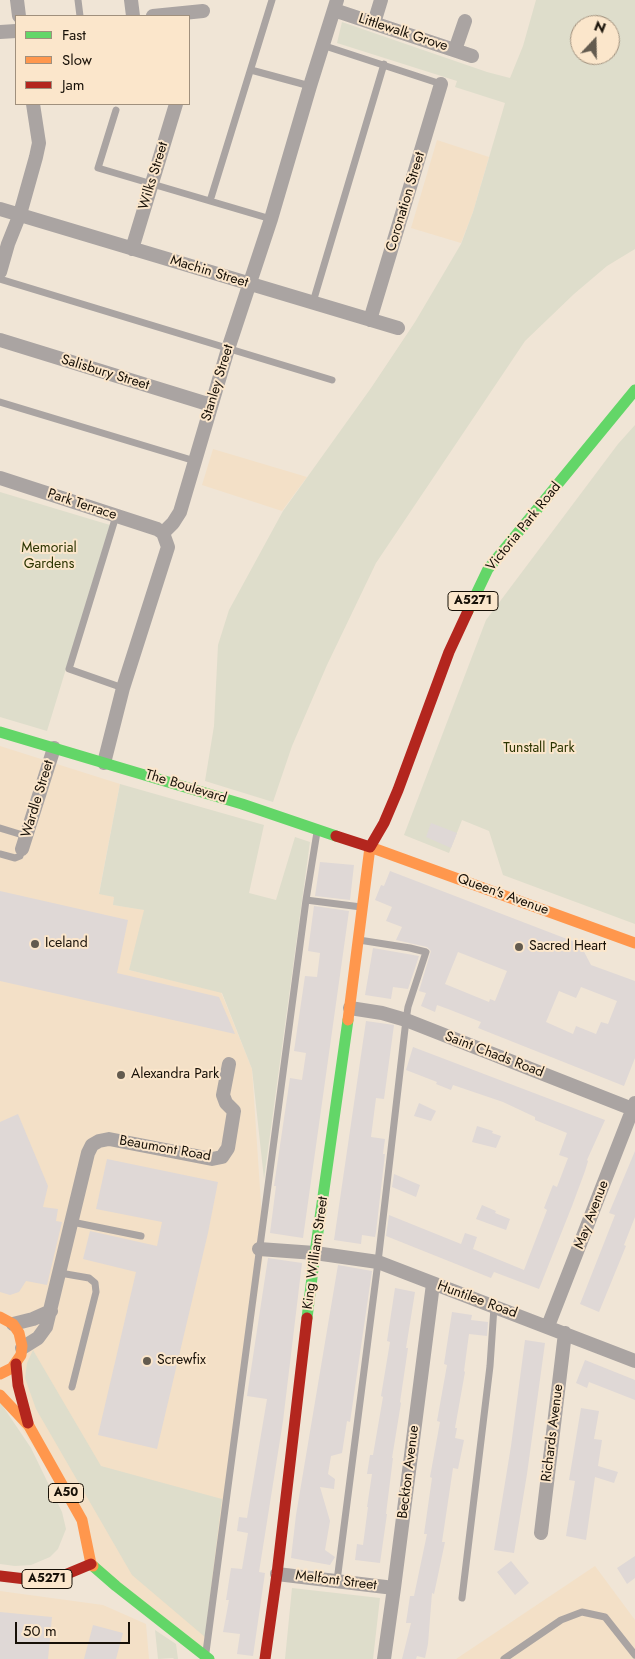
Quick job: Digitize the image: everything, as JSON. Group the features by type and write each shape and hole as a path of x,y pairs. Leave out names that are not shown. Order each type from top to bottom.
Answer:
{"main road":[{"name":"Victoria Park Road","path":"370,847 384,823 449,652 488,569 635,390"},
{"name":"The Boulevard","path":"0,732 242,804 370,847"},
{"name":"King William Street","path":"265,1659 277,1574 315,1253 350,1008 370,847"},
{"name":"Queen's Avenue","path":"370,847 635,943"},
{"path":"0,1374 16,1364 21,1355 22,1348 19,1333 4,1319"},
{"name":"A50","path":"16,1364 18,1385 29,1426"},
{"name":"A50","path":"0,1395 29,1426 82,1520 91,1564"},
{"path":"91,1564 116,1586 207,1657"},
{"name":"A5271","path":"0,1576 34,1580 54,1579 91,1564"}],"street":[{"path":"17,0 19,15"},
{"path":"131,0 133,15"},
{"path":"374,23 381,0"},
{"name":"Littlewalk Grove","path":"335,5 374,23 472,56"},
{"name":"Stanley Street","path":"163,533 180,512 228,349 271,219 335,5"},
{"path":"163,15 203,11"},
{"path":"455,50 465,21"},
{"path":"0,32 15,31"},
{"name":"Coronation Street","path":"370,320 441,84"},
{"path":"0,272 8,244 20,214 39,143 33,105"},
{"name":"Wilks Street","path":"132,249 176,105"},
{"name":"Machin Street","path":"0,209 398,328"},
{"name":"Salisbury Street","path":"0,340 211,406"},
{"name":"Park Terrace","path":"0,478 157,528 163,533"},
{"path":"104,763 123,688 168,546 163,533"},
{"name":"Wardle Street","path":"24,842 54,748"},
{"name":"Saint Chads Road","path":"350,1008 382,1013 406,1020 634,1107"},
{"name":"Beaumont Road","path":"22,1348 38,1338 46,1327 88,1153 92,1145 109,1139 212,1160 222,1157 228,1148 234,1111 226,1103 223,1095 229,1064"},
{"name":"May Avenue","path":"548,1326 634,1107"},
{"name":"Huntilee Road","path":"259,1249 315,1253 378,1262 635,1361"},
{"name":"Beckton Avenue","path":"384,1659 433,1284"},
{"path":"4,1319 33,1320 51,1311"},
{"name":"Richards Avenue","path":"541,1533 566,1334"},
{"name":"Melfont Street","path":"277,1574 394,1588"}],"lane":[{"path":"78,0 80,15"},
{"path":"210,202 272,0"},
{"path":"322,46 384,64 441,84"},
{"path":"313,302 384,64"},
{"path":"250,70 310,86"},
{"path":"116,110 98,168 271,219"},
{"path":"0,279 332,380"},
{"path":"0,402 194,461"},
{"path":"116,516 69,669 123,688"},
{"path":"0,828 24,842 20,856 15,858 0,854"},
{"path":"207,1657 259,1249 306,900 318,830"},
{"path":"306,900 363,907"},
{"path":"336,1581 378,1262 406,1020 408,1007 426,952 359,940"},
{"path":"72,1222 141,1236"},
{"path":"60,1273 89,1278 95,1283 96,1292 72,1387"},
{"path":"462,1598 490,1366 494,1307"},
{"path":"504,1659 561,1620 582,1612 605,1617 635,1655"}],"shaded area":[{"path":"437,140 489,157 473,212 461,243 411,228"},
{"path":"213,449 307,477 282,511 202,485"},
{"path":"0,746 120,784 99,893 114,897 113,905 145,910 129,970 221,992 252,1069 264,1249 205,1656 91,1564 82,1520 0,1396"},
{"path":"595,1566 635,1620 635,1659 456,1659"},
{"path":"0,1591 103,1605 146,1624 149,1659 0,1659"}],"green space":[{"path":"536,0 635,0 635,249 607,266 574,294 525,341 376,563 327,665 292,746 273,802 205,781 214,726 218,645 229,610 283,511 371,388 415,322 461,244 473,212 505,103 455,87 457,81 337,43 342,22 487,72 510,78 523,46"},
{"name":"Tunstall Park","path":"635,425 635,924 503,875 489,831 462,820 449,853 404,835 486,620 618,444"},
{"name":"Memorial Gardens","path":"0,492 110,525 47,731 0,717"},
{"path":"120,784 264,825 249,893 276,900 295,837 310,842 264,1179 252,1069 222,993 129,970 144,910 113,905 114,897 99,894"},
{"path":"33,1350 101,1466 222,1499 205,1637 132,1575 36,1409 25,1378 27,1363"},
{"path":"0,1402 31,1448 62,1512 66,1529 58,1549 50,1557 31,1565 15,1566 0,1564"},
{"path":"292,1588 380,1598 373,1659 285,1659"},
{"path":"155,1630 176,1644 178,1659 158,1659"}],"building":[{"path":"431,823 457,833 451,848 426,837"},
{"path":"320,862 354,865 350,900 315,896"},
{"path":"390,871 580,944 591,965 635,981 635,1058 624,1086 478,1028 481,1022 437,1005 435,1012 421,1006 426,993 419,991 431,951 427,947 396,940 402,927 386,921 392,907 375,900 381,885 384,886","holes":["458,952 507,971 495,1001 490,999 489,1002 445,984","581,987 617,1001 608,1024 601,1022 596,1034 576,1026 573,1034 546,1022 559,991 576,998"]},
{"path":"0,891 128,920 117,973 219,997 235,1034 0,981"},
{"path":"314,906 349,911 303,1238 270,1233 276,1186 274,1186 290,1078 302,1080 306,1053 294,1051 305,976 317,977 320,953 308,951"},
{"path":"373,948 419,956 408,989 393,987 391,999 365,995"},
{"path":"366,1021 394,1025 384,1099 376,1098 371,1137 385,1139 376,1232 375,1237 362,1235 361,1244 334,1240"},
{"path":"413,1047 605,1120 587,1160 585,1171 572,1206 539,1289 494,1272 491,1278 386,1236 389,1215 461,1244 465,1233 477,1237 473,1249 524,1270 547,1210 544,1208 553,1185 557,1187 568,1158 559,1155 567,1133 535,1120 535,1117 503,1102 453,1085 451,1090 436,1084 437,1082 406,1070"},
{"path":"419,1103 436,1111 431,1121 414,1116"},
{"path":"18,1114 48,1186 43,1207 58,1209 56,1221 62,1222 47,1285 26,1281 19,1292 10,1295 0,1292 0,1122"},
{"path":"477,1126 493,1131 492,1133 501,1136 496,1148 472,1142"},
{"path":"635,1151 635,1217 624,1245 626,1246 599,1312 580,1304 615,1215 609,1213"},
{"path":"107,1159 218,1182 208,1233 157,1449 98,1435 136,1272 83,1259 90,1231 157,1246 162,1222 96,1209"},
{"path":"394,1174 420,1185 416,1197 392,1187"},
{"path":"482,1205 510,1219 506,1230 476,1219"},
{"path":"268,1258 302,1263 283,1421 259,1572 265,1573 253,1656 237,1654 240,1634 223,1632 229,1600 226,1600 231,1568 242,1569 248,1533 237,1531 239,1517 247,1518 267,1399 247,1396"},
{"path":"338,1265 372,1271 350,1422 347,1421 342,1453 331,1456 328,1474 335,1479 334,1489 320,1487 330,1521 325,1550 335,1557 330,1565 291,1558 296,1515"},
{"path":"395,1288 415,1292 406,1348 408,1348 392,1458 380,1563 355,1560 357,1544 363,1545 372,1474 367,1474 370,1455 373,1455 383,1397 381,1396 390,1342 387,1341"},
{"path":"452,1312 472,1315 471,1320 488,1322 487,1336 469,1334 465,1372 455,1428 457,1428 455,1438 464,1440 458,1469 453,1468 442,1542 445,1542 434,1594 432,1593 425,1658 417,1656 416,1659 402,1659 411,1623 406,1623 410,1596 414,1596 427,1534 424,1534 432,1478 430,1477 440,1422 437,1421 447,1365 444,1364"},
{"path":"525,1340 545,1343 514,1553 494,1550 511,1446"},
{"path":"585,1360 635,1380 635,1400 589,1382 587,1388 576,1383"},
{"path":"581,1408 599,1411 594,1439 602,1440 598,1466 618,1472 614,1483 595,1477 586,1540 566,1536 575,1481 569,1480"},
{"path":"635,1556 635,1578 627,1584 617,1568"},
{"path":"511,1561 529,1583 515,1595 497,1572"},
{"path":"0,1612 52,1617 48,1659 0,1659"},
{"path":"93,1625 123,1633 116,1659 84,1659"}],"traffic: fast":[{"path":"468,611 488,569 635,390"},
{"path":"0,732 242,804 336,836"},
{"path":"307,1318 348,1020"},
{"path":"93,1566 209,1659"}],"traffic: slow":[{"path":"348,1020 370,847 635,943"},
{"path":"0,1317 13,1324 19,1333 22,1346 21,1355 12,1368 0,1374"},
{"path":"0,1395 29,1426 82,1520 93,1566"}],"traffic: jam":[{"path":"336,836 370,847 384,823 398,790 449,652 468,611"},
{"path":"265,1659 277,1574 307,1318"},
{"path":"16,1364 18,1385 28,1423"},
{"path":"0,1576 34,1580 55,1579 91,1564"}],"place":[{"name":"Iceland","path":"35,944"},
{"name":"Sacred Heart","path":"519,947"},
{"name":"Alexandra Park","path":"121,1075"},
{"name":"Screwfix","path":"147,1361"}]}
